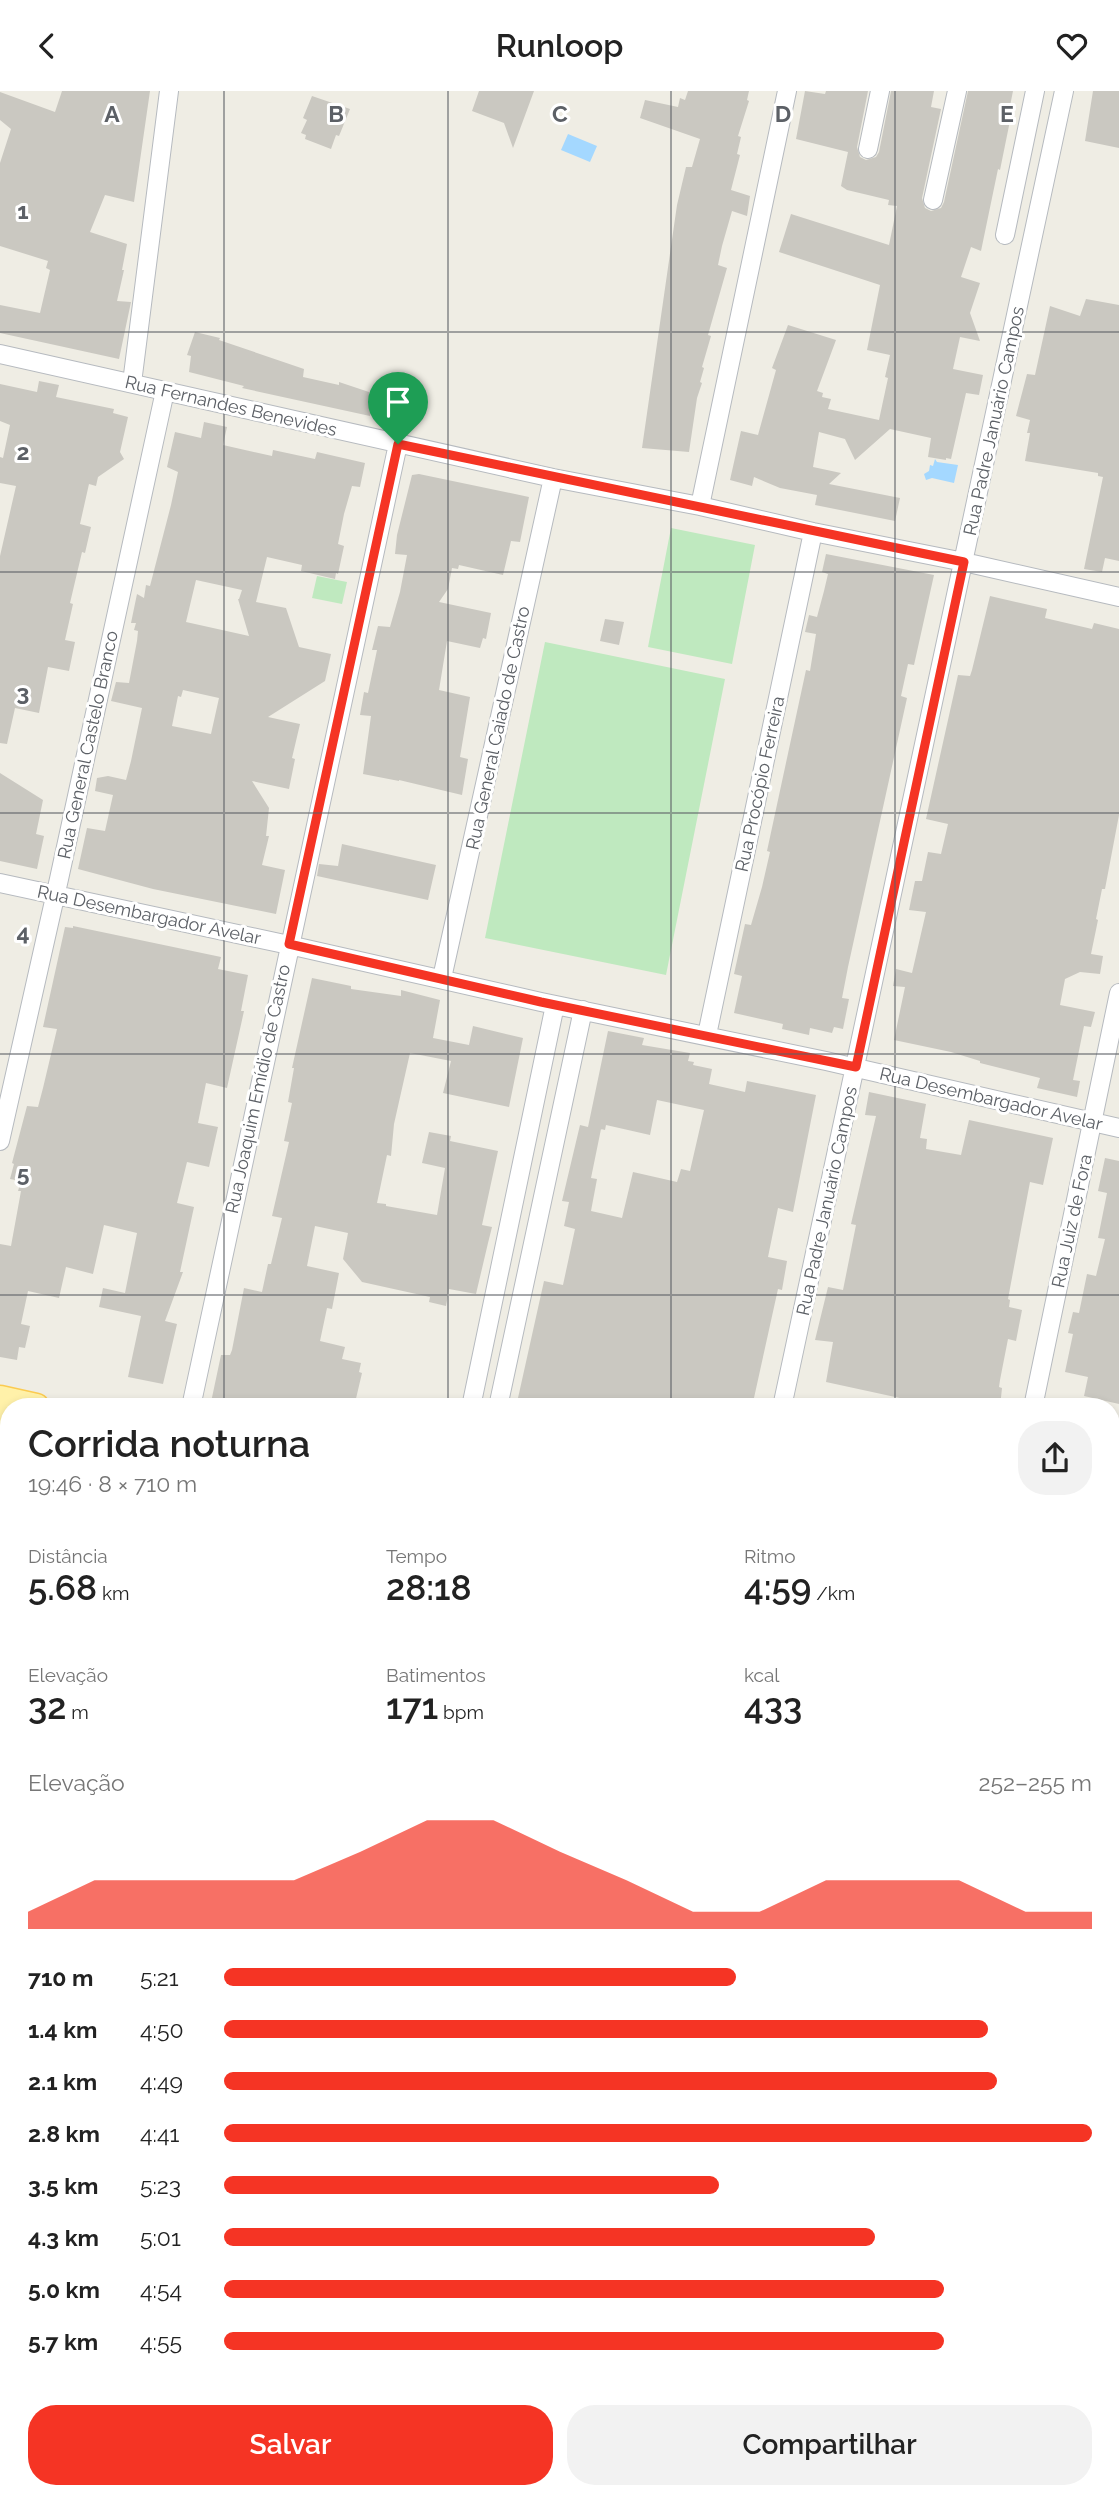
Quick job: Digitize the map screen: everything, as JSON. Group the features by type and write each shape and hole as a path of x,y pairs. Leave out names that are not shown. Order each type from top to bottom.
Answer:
{"street":[{"path":"132,383 169,91"},
{"path":"700,506 787,91"},
{"path":"868,149 880,91"},
{"path":"933,200 957,91"},
{"path":"1005,235 1035,91"},
{"name":"Rua Padre Januário Campos","path":"784,1398 1064,91"},
{"name":"Rua Fernandes Benevides","path":"0,354 553,478 700,506 1119,597"},
{"name":"Rua General Castelo Branco","path":"0,1141 165,391"},
{"name":"Rua Joaquim Emídio de Castro","path":"193,1398 398,444"},
{"name":"Rua General Caiado de Castro","path":"442,978 553,478"},
{"name":"Rua Procópio Ferreira","path":"707,1035 813,532"},
{"name":"Rua Desembargador Avelar","path":"0,883 289,944 555,1005 856,1067 1119,1128"},
{"name":"Rua Juiz de Fora","path":"1035,1398 1119,993"},
{"path":"473,1398 555,1005"},
{"path":"500,1398 583,1010"}],"green space":[{"path":"671,528 755,545 732,664 648,647"},
{"path":"317,576 347,582 342,604 312,598"},
{"path":"545,642 725,679 666,975 485,938"}],"water":[{"path":"568,134 597,146 590,162 561,150"},
{"path":"935,459 937,462 958,465 954,483 932,478 926,480 924,474 929,471 930,465 933,466"}],"building":[{"path":"62,91 150,91 134,202 105,195 90,232 127,244 117,301 131,302 119,359 0,333 0,305 40,313 50,270 46,268 48,261 0,246 0,163 11,129 0,120 0,92 55,112"},
{"path":"479,91 534,91 513,148 504,123 472,111"},
{"path":"688,91 749,91 749,101 738,136 741,137 737,154 740,155 731,190 750,196 747,216 732,211 722,246 718,265 727,268 708,335 711,336 702,367 702,383 697,398 689,452 642,448 677,205 686,167 692,167 700,139 640,118 645,100 678,107 680,98 685,100"},
{"path":"805,91 825,94 826,91 868,91 857,147 860,157 866,160 876,157 879,152 891,91 934,91 931,107 941,109 922,198 925,208 931,211 941,208 944,202 968,91 1013,91 1010,106 1013,106 981,251 971,247 961,277 980,283 970,313 980,341 960,337 953,369 983,375 979,395 966,393 951,459 928,457 931,438 890,429 855,460 845,439 819,432 813,467 841,473 829,484 900,498 895,521 815,505 817,495 780,488 754,477 752,486 730,480 741,431 758,435 776,370 772,368 788,325 836,340 817,391 823,393 822,397 831,399 828,409 879,420 888,378 885,377 890,355 867,350 880,285 779,252 791,214 889,245 897,206 888,205 889,200 847,190 841,186 848,152 796,139"},
{"path":"1093,91 1119,91 1119,148 1085,141"},
{"path":"312,96 350,109 331,149 305,139 306,135 301,133 307,120 303,118"},
{"path":"1086,299 1119,305 1119,561 1105,558 1102,572 1084,569 1103,477 1098,476 1098,473 1025,461 1030,420 1016,416 1027,374 1035,375 1050,306 1080,316"},
{"path":"195,332 220,338 219,340 304,369 303,377 339,385 339,382 369,392 369,395 374,396 370,416 242,388 244,386 189,372 191,356 187,355"},
{"path":"39,381 59,385 56,397 114,409 113,413 128,417 120,452 124,459 98,477 96,486 89,484 80,524 91,527 70,603 73,604 65,640 75,642 69,671 48,667 39,713 15,708 7,744 0,743 0,556 16,486 0,483 0,457 3,458 10,425 0,421 0,384 37,392"},
{"path":"204,422 227,427 223,445 272,456 273,450 315,459 317,452 365,463 360,487 352,486 344,514 338,544 344,546 335,579 301,571 302,565 267,557 256,602 286,608 299,647 331,654 325,681 268,717 300,724 292,758 295,759 289,789 252,781 269,808 266,836 269,836 262,865 285,870 276,914 153,889 78,869 87,828 105,831 113,795 95,791 97,778 108,776 126,780 131,761 142,708 111,701 116,682 129,683 138,631 134,630 136,623 131,623 137,594 144,598 146,585 150,586 178,472 167,467 175,432 201,438","holes":["196,580 242,590 238,599 249,636 186,622","183,690 219,698 211,734 172,726 178,696 181,697"]},
{"path":"419,474 529,497 520,542 511,541 503,575 459,565 458,569 452,568 448,589 439,602 491,613 486,639 483,638 480,648 447,641 439,690 470,697 460,757 468,759 462,795 363,774 371,716 360,715 364,692 368,693 377,650 372,650 378,626 390,627 400,592 407,555 395,554 397,535 412,475"},
{"path":"826,554 934,575 914,665 908,664 901,696 907,698 842,998 849,999 843,1029 834,1027 832,1033 810,1028 809,1035 782,1029 783,1024 734,1013 742,976 734,974 745,924 751,925 762,887 770,852 767,851 806,670 810,671 816,634 805,632 809,615 817,617 824,591 828,574 822,572"},
{"path":"990,596 1047,609 1045,618 1092,629 1094,623 1119,629 1119,815 1091,954 1103,956 1100,974 1080,972 1065,979 1060,1005 1095,1012 1091,1027 1084,1026 1073,1080 1080,1081 1077,1097 1037,1088 1040,1078 980,1063 951,1052 894,1040 905,987 893,986 896,969 912,973 926,912 909,910 915,881 922,881 928,852 941,854 948,824 926,819 958,675 970,676"},
{"path":"605,619 624,622 619,645 600,641"},
{"path":"0,773 43,800 36,834 44,836 37,869 0,861"},
{"path":"342,844 436,865 428,900 317,876 319,864 338,866"},
{"path":"73,926 221,957 218,969 248,975 241,1011 244,1011 227,1088 206,1083 198,1123 218,1127 209,1167 187,1162 177,1203 194,1207 180,1272 183,1272 165,1321 177,1324 163,1384 128,1377 141,1316 99,1307 103,1288 125,1293 137,1233 104,1225 93,1274 66,1267 59,1298 28,1291 21,1324 30,1326 25,1348 19,1347 17,1360 0,1357 0,1244 11,1246 21,1191 18,1191 21,1181 10,1179 14,1164 12,1163 27,1106 38,1107 43,1088 57,1029 43,1027 65,927"},
{"path":"312,978 351,986 351,989 401,996 401,990 440,1000 433,1038 469,1045 473,1026 523,1038 509,1107 443,1093 451,1061 410,1053 394,1124 391,1156 387,1155 377,1203 437,1215 445,1168 422,1163 429,1132 451,1136 450,1141 498,1151 482,1225 492,1227 476,1294 449,1289 446,1306 429,1302 430,1297 362,1282 343,1259 348,1233 315,1226 307,1266 339,1273 332,1309 327,1308 320,1341 345,1347 342,1359 361,1363 359,1372 362,1373 356,1398 212,1398 221,1355 230,1355 232,1350 244,1288 262,1292 268,1264 271,1264 282,1218 272,1216 289,1142 284,1141 292,1103 288,1102 292,1068"},
{"path":"608,1031 644,1038 642,1045 690,1053 688,1061 694,1062 693,1065 712,1069 709,1084 745,1092 747,1081 816,1095 793,1212 778,1208 768,1257 787,1261 782,1290 778,1289 754,1398 518,1398 544,1281 563,1285 575,1229 564,1226 569,1202 562,1201 580,1125 588,1127","holes":["657,1100 704,1110 690,1171 681,1169 677,1182 633,1172 622,1218 591,1211 597,1179 591,1178 601,1129 605,1130 606,1125 650,1135"]},
{"path":"869,1092 926,1104 920,1138 927,1139 926,1149 961,1155 969,1120 1053,1138 1043,1185 1030,1182 1008,1299 1009,1307 1022,1310 1016,1341 1008,1339 999,1387 1002,1388 1001,1398 900,1398 826,1382 833,1342 815,1340 828,1287 843,1290 856,1225 851,1224 876,1116 865,1115"},
{"path":"1105,1158 1119,1161 1119,1398 1084,1396 1088,1377 1065,1372 1073,1334 1068,1333 1073,1312 1079,1313 1087,1274 1096,1276 1105,1239 1098,1238 1107,1193 1098,1191"}],"route":[{"path":"398,444 964,562 856,1067 541,1002 289,944 398,444"}]}
